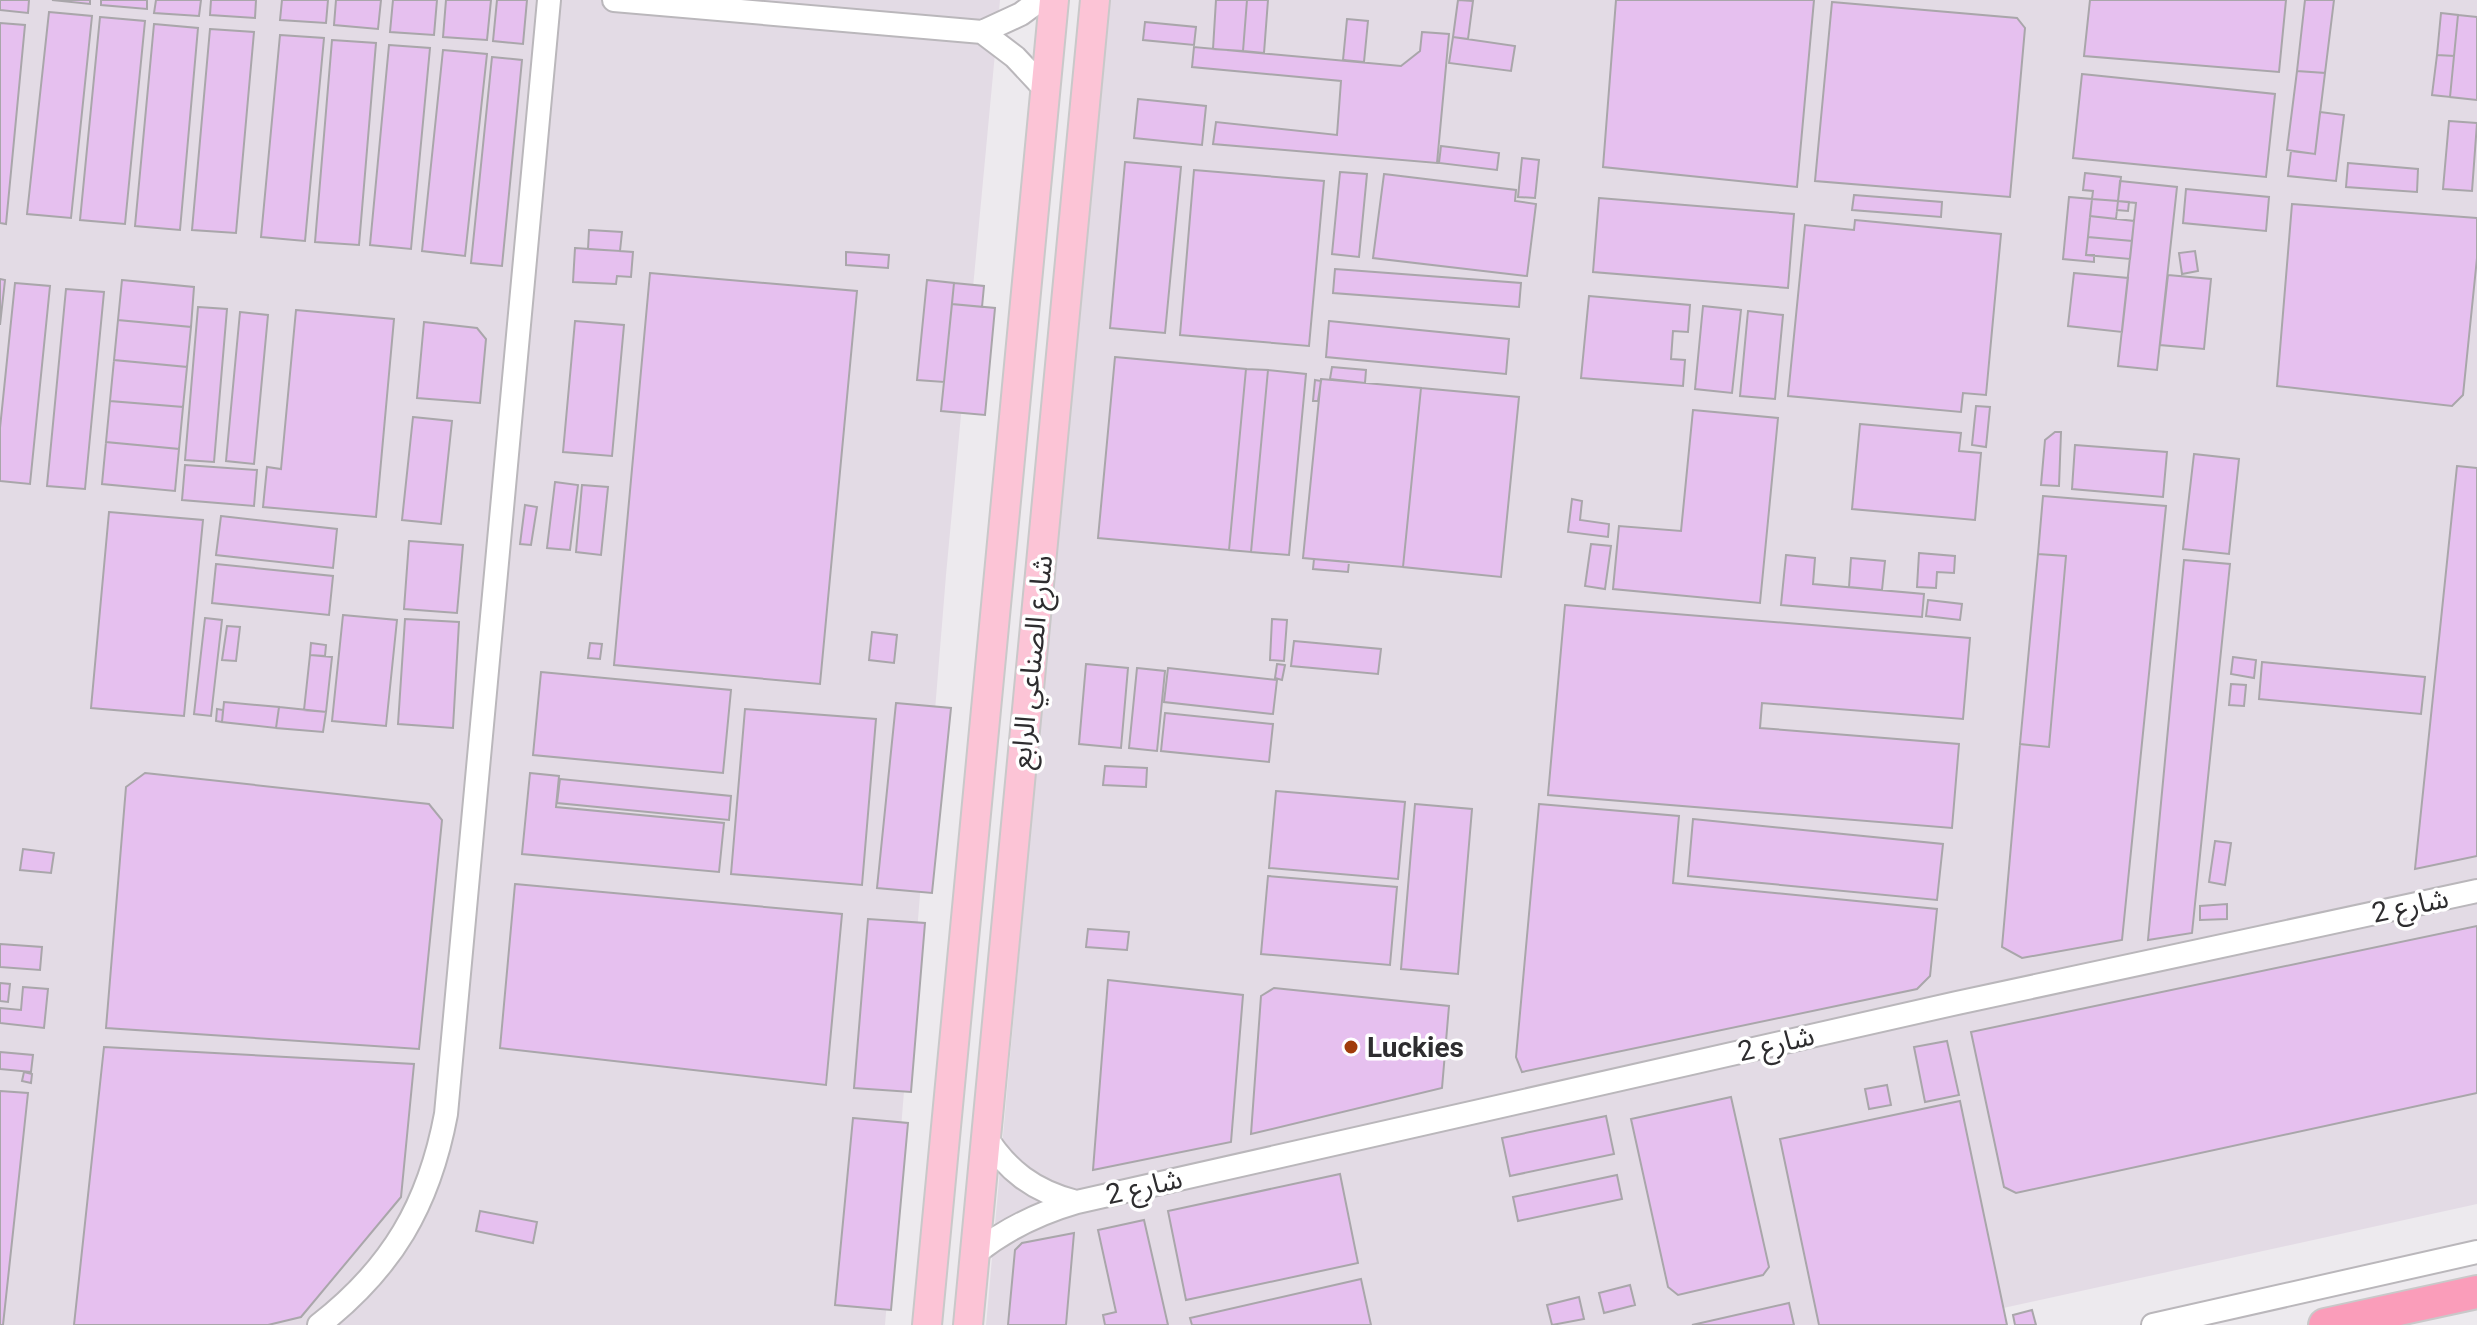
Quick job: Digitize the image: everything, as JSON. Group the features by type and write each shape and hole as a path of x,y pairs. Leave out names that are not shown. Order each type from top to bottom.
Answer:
{"highway":[{"path":"2325,1325 2477,1292"}],"main road":[{"name":"شارع الصناعي الرابع","path":"927,1325 1054,0"},
{"name":"شارع الصناعي الرابع","path":"968,1325 1095,0"}],"street":[{"path":"319,1325 366,1284 404,1234 432,1176 446,1114 549,0"},
{"path":"614,0 982,32 1021,14 1040,0"},
{"path":"982,32 1015,57 1044,88"},
{"name":"شارع 2","path":"976,1253 998,1235 1023,1221 1077,1202 1957,1003 2477,891"},
{"name":"شارع 2","path":"984,1134 997,1155 1013,1172 1054,1196 1077,1202"},
{"path":"2153,1325 2477,1252"}],"shaded area":[{"path":"0,0 1000,0 946,575 885,1325 0,1325"},
{"path":"1105,0 2477,0 2477,1204 1926,1325 986,1325"}],"building":[{"path":"0,0 29,0 28,13 0,10"},
{"path":"52,0 90,0 90,4"},
{"path":"101,0 147,0 147,9 101,5"},
{"path":"156,0 201,0 199,16 154,13"},
{"path":"211,0 256,0 255,18 210,15"},
{"path":"282,0 328,0 326,23 280,20"},
{"path":"336,0 381,0 378,29 334,25"},
{"path":"393,0 437,0 434,35 390,32"},
{"path":"446,0 491,0 487,40 443,37"},
{"path":"497,0 527,0 523,44 493,41"},
{"path":"1216,0 1247,0 1243,51 1213,49"},
{"path":"1247,0 1268,0 1264,53 1243,51"},
{"path":"1458,0 1473,1 1468,39 1453,37"},
{"path":"1616,0 1814,0 1797,187 1603,167"},
{"path":"2090,0 2286,0 2279,72 2084,56"},
{"path":"2305,0 2334,0 2325,73 2297,71"},
{"path":"1832,2 2017,18 2025,28 2010,197 1815,181"},
{"path":"49,12 92,16 71,218 27,214"},
{"path":"2441,13 2458,15 2454,56 2437,55"},
{"path":"2458,15 2477,17 2477,100 2450,97"},
{"path":"100,17 145,21 125,224 80,220"},
{"path":"1347,19 1368,21 1364,62 1343,60"},
{"path":"1145,22 1196,27 1194,45 1143,40"},
{"path":"0,23 25,25 6,224 0,223"},
{"path":"154,24 198,28 180,230 135,226"},
{"path":"210,29 254,32 236,233 192,230"},
{"path":"1422,32 1449,34 1437,163 1213,144 1216,122 1337,135 1341,81 1192,67 1194,47 1401,66 1420,51"},
{"path":"280,35 324,38 305,241 261,237"},
{"path":"1453,37 1515,46 1511,71 1449,63"},
{"path":"332,40 376,43 359,245 315,242"},
{"path":"389,45 430,48 411,249 370,245"},
{"path":"443,50 487,54 465,256 422,251"},
{"path":"2437,55 2454,56 2450,97 2432,95"},
{"path":"492,57 522,60 502,266 471,263"},
{"path":"2297,71 2325,73 2315,154 2287,150"},
{"path":"2082,74 2275,94 2266,177 2073,158"},
{"path":"1138,99 1206,106 1202,145 1134,138"},
{"path":"2320,112 2344,115 2336,181 2288,176 2291,151 2315,154"},
{"path":"2449,121 2477,123 2472,191 2443,189"},
{"path":"1441,146 1499,153 1497,170 1439,163"},
{"path":"1522,158 1539,160 1535,198 1518,197"},
{"path":"1125,162 1181,167 1165,333 1110,328"},
{"path":"2348,163 2418,169 2417,192 2346,187"},
{"path":"1194,170 1324,181 1309,346 1180,335"},
{"path":"1340,172 1367,174 1359,257 1332,254"},
{"path":"2085,173 2121,177 2118,201 2092,199 2093,191 2083,190"},
{"path":"1384,174 1516,190 1515,201 1536,204 1527,276 1373,258"},
{"path":"2120,181 2177,187 2157,370 2118,366 2136,203 2118,201"},
{"path":"2186,189 2269,197 2266,231 2183,223"},
{"path":"1854,195 1942,202 1941,217 1852,210"},
{"path":"2069,197 2092,199 2086,255 2094,255 2094,262 2063,259"},
{"path":"1599,198 1794,214 1788,288 1593,272"},
{"path":"2092,199 2118,201 2116,219 2090,216"},
{"path":"2118,201 2129,202 2128,211 2117,210"},
{"path":"2292,204 2477,218 2477,258 2463,395 2452,406 2277,386"},
{"path":"2090,216 2134,221 2132,241 2088,237"},
{"path":"1855,220 2001,234 1986,395 1963,393 1961,412 1788,396 1805,225 1854,230"},
{"path":"589,230 622,232 620,251 588,249"},
{"path":"2088,237 2132,241 2130,259 2086,255"},
{"path":"575,248 633,252 631,277 617,276 616,284 573,282"},
{"path":"2195,251 2198,271 2182,274 2179,253"},
{"path":"846,252 889,255 888,268 846,265"},
{"path":"1335,269 1521,283 1519,307 1333,293"},
{"path":"650,273 857,291 820,684 614,665"},
{"path":"2074,273 2128,278 2122,332 2068,326"},
{"path":"2168,275 2211,279 2204,349 2160,345"},
{"path":"0,279 5,280 0,325"},
{"path":"122,280 194,287 191,327 118,320"},
{"path":"927,280 954,283 944,382 917,380"},
{"path":"15,283 50,286 30,484 0,481 0,428"},
{"path":"954,283 984,286 982,307 952,304"},
{"path":"66,289 104,292 85,489 47,486"},
{"path":"1589,296 1690,305 1688,332 1673,331 1671,359 1685,360 1683,386 1581,378"},
{"path":"952,304 995,308 985,415 941,411"},
{"path":"1703,306 1741,310 1732,393 1695,389"},
{"path":"198,307 227,309 214,462 185,460"},
{"path":"296,310 394,319 376,517 263,507 267,467 281,469"},
{"path":"1748,311 1783,315 1775,399 1740,396"},
{"path":"240,312 268,315 254,464 226,461"},
{"path":"118,320 191,327 187,367 114,360"},
{"path":"575,321 624,325 612,456 563,452"},
{"path":"1329,321 1509,339 1506,374 1326,357"},
{"path":"424,322 477,328 486,339 480,403 417,398"},
{"path":"1115,357 1246,369 1229,550 1098,538"},
{"path":"114,360 187,367 183,407 110,401"},
{"path":"1332,367 1366,370 1365,383 1330,379"},
{"path":"1246,369 1268,370 1251,552 1229,550"},
{"path":"1268,370 1306,374 1289,555 1251,552"},
{"path":"1321,379 1421,388 1403,567 1303,558"},
{"path":"1315,380 1321,381 1318,401 1313,401"},
{"path":"1421,388 1519,397 1501,577 1403,567"},
{"path":"110,401 183,407 179,449 106,442"},
{"path":"1976,406 1990,407 1986,447 1972,445"},
{"path":"1693,410 1778,418 1760,603 1613,589 1619,526 1681,531"},
{"path":"413,417 452,421 441,524 402,520"},
{"path":"1860,424 1961,433 1959,451 1981,453 1975,520 1852,509"},
{"path":"2055,432 2061,432 2059,486 2041,485 2045,440"},
{"path":"106,442 179,449 175,491 102,484"},
{"path":"2075,445 2167,452 2163,497 2072,489"},
{"path":"2194,454 2239,459 2229,554 2183,549"},
{"path":"185,465 257,470 254,506 182,500"},
{"path":"2457,466 2477,468 2477,856 2415,869"},
{"path":"555,482 578,485 570,550 547,548"},
{"path":"582,485 608,487 601,555 576,552"},
{"path":"2043,496 2166,506 2122,940 2022,958 2002,947 2020,744 2049,747 2066,556 2038,554"},
{"path":"1572,499 1582,501 1580,520 1609,524 1608,537 1568,532"},
{"path":"525,505 537,507 531,545 520,544"},
{"path":"109,512 203,520 184,716 91,708"},
{"path":"221,516 337,529 333,568 216,555"},
{"path":"409,541 463,545 457,613 404,609"},
{"path":"1591,544 1611,546 1605,589 1585,586"},
{"path":"1919,553 1955,556 1954,573 1937,572 1936,588 1917,587"},
{"path":"2038,554 2066,556 2049,747 2020,744"},
{"path":"1786,555 1815,558 1813,584 1924,594 1922,617 1781,605"},
{"path":"1851,558 1885,561 1882,590 1849,587"},
{"path":"1314,559 1349,562 1348,572 1313,569"},
{"path":"2184,560 2230,564 2192,933 2148,940"},
{"path":"216,564 333,576 329,615 212,603"},
{"path":"1928,600 1962,604 1960,620 1926,616"},
{"path":"1565,605 1970,638 1963,719 1762,703 1760,728 1959,744 1952,828 1548,795"},
{"path":"343,615 397,620 386,726 332,721"},
{"path":"205,618 222,620 211,716 194,714"},
{"path":"405,619 459,622 453,728 398,724"},
{"path":"1272,619 1287,620 1284,661 1270,660"},
{"path":"227,626 240,627 236,661 222,660"},
{"path":"872,632 897,635 894,663 869,660"},
{"path":"1294,641 1381,649 1378,674 1291,666"},
{"path":"311,643 326,645 325,656 310,655"},
{"path":"590,643 602,644 600,659 588,658"},
{"path":"310,655 332,657 326,712 304,710"},
{"path":"2233,657 2256,660 2254,678 2231,674"},
{"path":"2262,662 2425,677 2421,714 2259,699"},
{"path":"1086,664 1128,668 1121,748 1079,744"},
{"path":"1277,664 1285,665 1282,680 1275,678"},
{"path":"1137,668 1165,671 1157,751 1129,748"},
{"path":"1168,668 1277,680 1273,714 1164,702"},
{"path":"541,672 731,690 723,773 533,755"},
{"path":"2231,684 2246,685 2244,706 2229,705"},
{"path":"224,702 279,707 276,728 222,722"},
{"path":"896,703 951,708 932,893 877,888"},
{"path":"279,707 326,712 323,732 276,728"},
{"path":"217,709 223,710 222,722 216,721"},
{"path":"745,709 876,719 862,885 731,874"},
{"path":"1165,713 1273,724 1269,762 1161,751"},
{"path":"1105,766 1147,768 1146,787 1103,785"},
{"path":"145,773 429,804 442,820 419,1049 106,1028 126,787"},
{"path":"530,773 559,776 556,807 724,823 719,872 522,854"},
{"path":"560,779 731,796 729,820 557,803"},
{"path":"1276,791 1405,802 1398,879 1269,868"},
{"path":"1415,804 1472,809 1458,974 1401,969"},
{"path":"1539,804 1679,816 1673,883 1937,909 1930,976 1917,989 1522,1072 1516,1057"},
{"path":"1693,819 1943,844 1937,900 1688,876"},
{"path":"2215,841 2231,843 2225,885 2209,882"},
{"path":"23,849 54,853 51,873 20,870"},
{"path":"1268,876 1397,887 1390,965 1261,954"},
{"path":"515,884 842,914 826,1085 500,1048"},
{"path":"2227,904 2227,919 2200,920 2200,906"},
{"path":"868,919 925,923 911,1092 854,1088"},
{"path":"2477,926 2477,1093 2016,1193 2004,1187 1971,1032"},
{"path":"1088,929 1129,932 1127,950 1086,947"},
{"path":"0,944 42,947 40,970 0,967"},
{"path":"1108,980 1243,995 1231,1142 1093,1170"},
{"path":"0,983 10,984 8,1002 0,1001"},
{"path":"23,987 48,989 44,1028 0,1023 0,1008 21,1010"},
{"name":"Luckies","path":"1274,988 1449,1006 1442,1088 1251,1134 1261,996"},
{"path":"1947,1041 1959,1095 1925,1102 1914,1047"},
{"path":"104,1047 414,1064 401,1197 301,1317 268,1325 74,1325"},
{"path":"0,1052 33,1055 31,1072 0,1069"},
{"path":"24,1072 32,1074 31,1083 22,1081"},
{"path":"1887,1085 1891,1105 1869,1109 1865,1089"},
{"path":"0,1091 28,1093 3,1325 0,1325"},
{"path":"1731,1097 1769,1267 1763,1275 1678,1295 1668,1287 1631,1119"},
{"path":"1960,1101 2007,1325 1819,1325 1780,1139"},
{"path":"1606,1116 1614,1154 1510,1176 1502,1138"},
{"path":"853,1118 908,1123 891,1310 835,1305"},
{"path":"1340,1174 1358,1263 1186,1300 1168,1211"},
{"path":"1617,1175 1622,1199 1518,1221 1513,1197"},
{"path":"480,1211 537,1222 533,1243 476,1231"},
{"path":"1144,1220 1168,1325 1105,1325 1103,1315 1116,1312 1098,1230"},
{"path":"1074,1233 1066,1325 1008,1325 1015,1250 1022,1243"},
{"path":"1361,1279 1371,1325 1192,1325 1190,1318"},
{"path":"1630,1285 1635,1305 1604,1313 1599,1293"},
{"path":"1579,1297 1584,1319 1552,1325 1547,1305"},
{"path":"1789,1303 1794,1325 1692,1325"},
{"path":"2032,1310 2036,1325 2015,1325 2013,1315"}],"place":[{"name":"Luckies","path":"1351,1047"}]}
